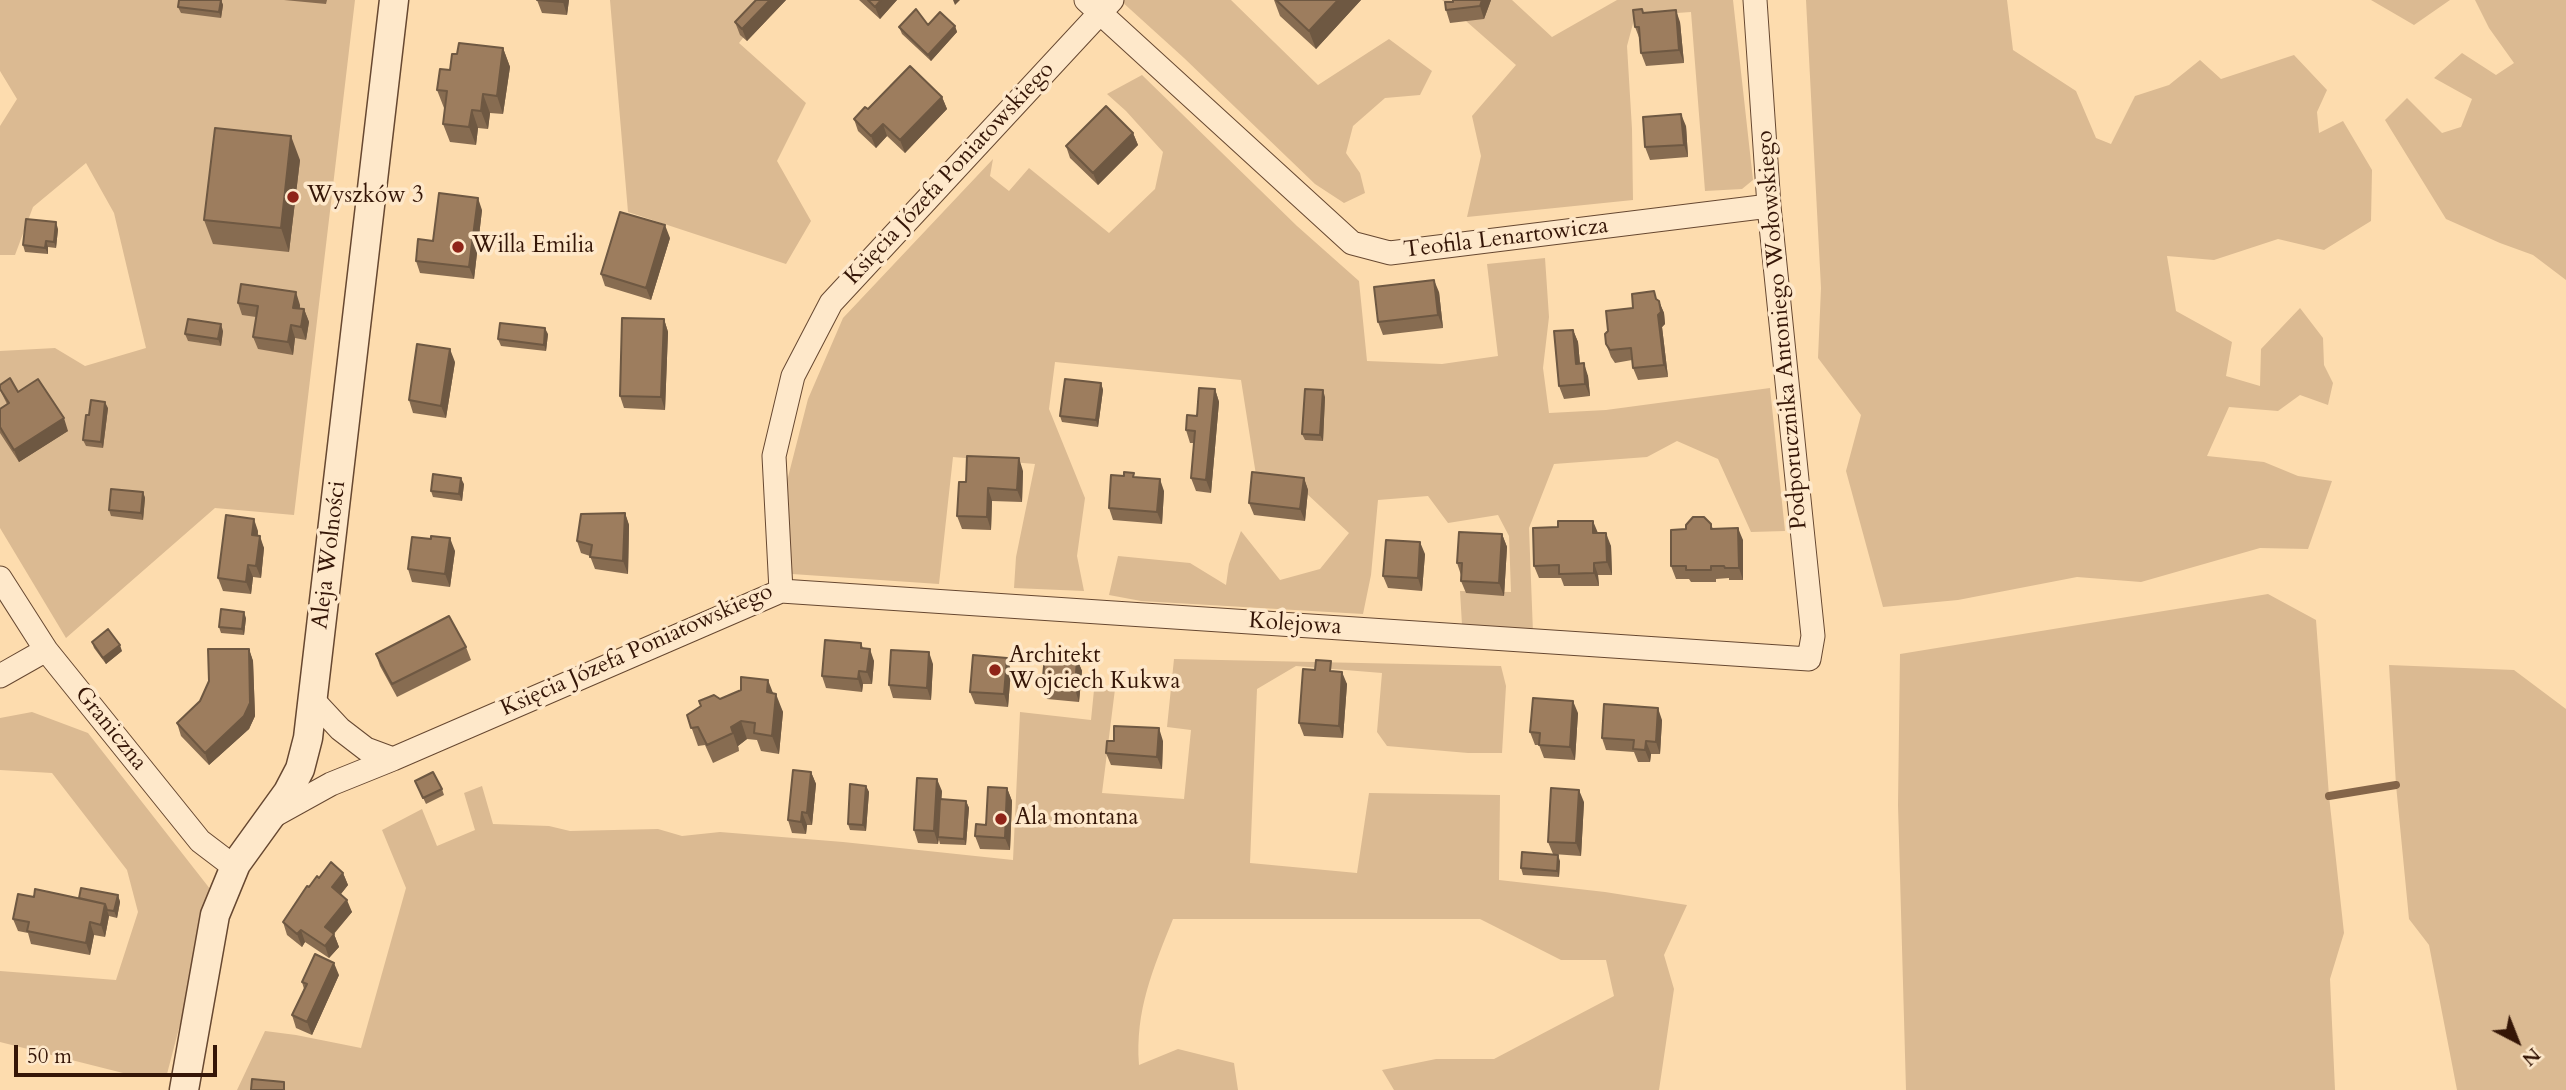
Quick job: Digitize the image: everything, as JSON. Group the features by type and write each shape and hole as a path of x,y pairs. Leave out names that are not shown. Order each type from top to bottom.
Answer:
{"street":[{"name":"Aleja Wolności","path":"184,1087 215,915 236,864 288,792 300,769 308,738 394,0"},
{"name":"Podporucznika Antoniego Wołowskiego","path":"1755,0 1769,206 1813,636 1809,659"},
{"name":"Teofila Lenartowicza","path":"1099,4 1352,243 1390,253 1769,206"},
{"name":"Księcia Józefa Poniatowskiego","path":"270,818 331,783 393,759 780,591 774,456 793,376 831,303 1099,4"},
{"name":"Graniczna","path":"0,578 47,650 200,841 225,860 236,864"},
{"name":"Kolejowa","path":"780,591 1809,659"},
{"path":"0,676 47,650"},
{"path":"313,700 340,729 366,749 393,759"}],"shaded area":[{"path":"0,0 355,0 294,515 215,508 66,638 0,528 0,351 55,348 85,366 146,348 114,213 86,163 33,207 15,255 0,255 0,126 17,99 0,71"},
{"path":"610,0 773,0 739,43 806,103 777,161 811,221 786,264 628,212"},
{"path":"1120,0 1231,0 1318,85 1389,39 1432,71 1420,95 1385,98 1353,126 1346,153 1360,173 1365,193 1344,203 1315,184"},
{"path":"1442,0 1512,0 1552,37 1617,0 1733,0 1753,180 1742,189 1705,191 1691,12 1635,16 1627,46 1633,200 1467,217 1481,156 1472,116 1516,65"},
{"path":"1806,0 2007,0 2013,50 2076,91 2096,138 2111,144 2135,96 2169,85 2200,60 2221,79 2294,55 2327,90 2317,112 2319,133 2343,121 2372,170 2371,221 2324,250 2278,239 2214,260 2167,256 2176,311 2232,342 2226,376 2260,386 2261,349 2300,308 2323,338 2324,365 2333,383 2328,405 2300,395 2278,411 2229,407 2207,456 2264,462 2298,476 2332,481 2308,549 2260,548 2141,582 2077,577 1958,600 1883,607 1846,471 1861,415 1818,358 1821,288"},
{"path":"2371,0 2450,0 2414,25"},
{"path":"2475,0 2566,0 2566,280 2533,255 2446,219 2385,120 2407,98 2442,133 2461,127 2472,99 2434,78 2462,53 2496,75 2514,63 2489,28"},
{"path":"1142,75 1297,226 1359,281 1367,361 1442,364 1498,356 1487,264 1545,258 1549,317 1543,368 1549,413 1606,410 1770,388 1785,531 1751,532 1718,459 1677,441 1647,457 1554,464 1529,528 1533,633 1462,625 1460,591 1511,592 1509,536 1498,515 1448,523 1428,496 1378,500 1371,575 1363,614 1141,601 1109,595 1118,556 1190,563 1226,585 1229,564 1241,531 1280,580 1320,569 1349,533 1306,493 1259,494 1241,380 1055,362 1049,409 1085,498 1077,556 1084,591 1014,588 1016,557 1035,464 953,457 939,584 792,574 786,485 808,399 843,318 993,159 990,176 1009,191 1029,168 1109,233 1155,189 1163,152 1107,94"},
{"path":"2268,594 2316,620 2329,796 2344,933 2330,979 2335,1090 1906,1090 1898,805 1900,654"},
{"path":"1174,659 1501,666 1506,686 1502,753 1387,746 1377,732 1382,673 1296,666 1257,689 1250,863 1357,873 1369,793 1500,795 1499,880 1687,905 1664,955 1674,989 1659,1090 1394,1090 1382,1070 1436,1059 1494,1059 1614,996 1606,960 1561,960 1480,919 1173,919 1147,990 1140,1026 1139,1065 1178,1049 1234,1063 1238,1090 237,1090 265,1031 361,1048 406,888 382,830 422,809 437,846 475,830 464,793 482,786 493,824 549,826 570,831 658,829 682,836 720,832 1013,860 1020,712 1091,720 1094,690 1115,689 1102,793 1184,799 1191,730 1167,727"},
{"path":"2389,665 2514,670 2566,709 2566,1090 2457,1090 2429,945 2409,919 2396,785"},
{"path":"32,712 88,733 214,894 167,1074 131,1075 0,1042 0,971 116,980 138,912 127,870 52,773 0,770 0,718"}],"building":[{"path":"179,0 221,0 219,12 178,7"},
{"path":"756,0 770,0 742,29 735,22"},
{"path":"868,0 881,0 875,7"},
{"path":"1276,0 1338,0 1309,31"},
{"path":"1482,0 1480,6 1446,10 1445,2"},
{"path":"916,9 928,25 940,12 955,26 928,55 899,27"},
{"path":"1642,9 1643,13 1676,10 1679,50 1641,53 1639,27 1635,27 1633,10"},
{"path":"459,43 503,48 497,96 483,94 481,111 472,110 469,127 443,124 447,91 437,90 440,69 450,70 452,54 457,54"},
{"path":"910,66 942,97 900,140 883,124 871,136 854,119 865,107 868,109"},
{"path":"1106,106 1133,133 1093,173 1066,146"},
{"path":"1681,114 1684,145 1645,147 1643,117"},
{"path":"215,128 291,136 281,228 204,220"},
{"name":"Willa Emilia","path":"439,193 478,198 469,267 416,261 418,239 433,241"},
{"path":"620,212 665,225 646,288 601,274"},
{"path":"26,219 56,222 54,242 46,241 45,248 23,245"},
{"path":"1434,280 1438,315 1378,322 1374,287"},
{"path":"241,284 296,292 293,308 304,309 301,327 291,325 288,342 253,337 258,306 238,303"},
{"path":"1654,291 1661,312 1658,315 1664,365 1633,368 1631,348 1610,350 1606,344 1606,311 1633,308 1632,294"},
{"path":"622,318 664,319 661,397 620,396"},
{"path":"188,319 221,324 218,339 185,334"},
{"path":"500,323 545,328 544,345 498,339"},
{"path":"1573,330 1576,364 1584,363 1585,384 1559,386 1554,331"},
{"path":"417,344 450,349 441,406 409,400"},
{"path":"10,378 18,392 38,379 64,418 14,450 0,427 0,409 9,403 0,385"},
{"path":"1065,379 1101,383 1096,420 1060,416"},
{"path":"1199,388 1215,389 1206,480 1191,478 1195,431 1186,430 1187,415 1197,416"},
{"path":"1305,389 1323,390 1320,435 1302,434"},
{"path":"91,400 105,402 101,442 83,440"},
{"path":"967,456 1019,458 1017,490 988,488 987,517 957,516 959,482 966,482"},
{"path":"1124,472 1134,473 1133,477 1160,479 1157,512 1109,508 1111,475 1124,476"},
{"path":"1252,472 1304,478 1300,509 1249,503"},
{"path":"433,474 461,478 459,494 431,491"},
{"path":"111,489 143,492 141,513 109,510"},
{"path":"625,513 623,561 590,557 592,545 577,541 581,514"},
{"path":"226,515 254,519 252,535 260,536 256,566 248,565 246,582 218,578"},
{"path":"1693,517 1704,517 1711,524 1711,529 1738,528 1739,568 1711,566 1711,570 1686,570 1686,566 1671,566 1671,530 1686,529"},
{"path":"1558,521 1593,521 1593,533 1606,533 1607,562 1594,563 1594,573 1559,574 1559,565 1534,566 1533,528 1558,527"},
{"path":"1459,532 1502,534 1499,583 1461,581 1462,563 1457,563"},
{"path":"431,536 450,538 445,574 408,569 412,537 431,539"},
{"path":"1386,540 1420,542 1418,578 1383,576"},
{"path":"221,609 244,612 242,629 219,627"},
{"path":"449,616 466,647 392,684 376,654"},
{"path":"108,629 120,645 103,658 92,642"},
{"path":"825,640 861,643 861,648 870,649 867,672 859,671 858,679 822,676"},
{"path":"208,649 249,649 250,703 244,716 205,753 177,723 200,701 209,681"},
{"path":"891,650 929,652 927,688 889,685"},
{"path":"973,655 1007,658 1004,694 970,692"},
{"path":"1045,656 1077,659 1075,689 1042,687"},
{"path":"1316,660 1331,661 1330,671 1342,672 1339,726 1299,723 1303,669 1315,670"},
{"path":"741,677 768,680 767,692 776,694 772,736 754,733 755,723 741,721 731,727 733,733 707,745 698,727 691,728 687,715 701,706 699,701 714,695 720,699 741,690"},
{"path":"1533,698 1573,701 1570,747 1539,745 1540,733 1530,732"},
{"path":"1604,704 1658,708 1656,742 1646,741 1645,750 1633,749 1634,740 1602,738"},
{"path":"1114,726 1159,728 1157,757 1106,753 1107,741 1114,741"},
{"path":"793,770 811,772 807,813 802,812 801,822 788,820"},
{"path":"433,772 442,789 423,798 415,781"},
{"path":"917,778 937,779 934,831 914,830"},
{"path":"850,784 866,786 863,825 848,824"},
{"path":"988,787 1007,788 1005,838 975,836 976,824 986,825"},
{"path":"1551,788 1579,790 1576,843 1548,842"},
{"path":"940,799 966,801 964,839 938,837"},
{"path":"1522,852 1558,855 1557,871 1521,868"},
{"path":"331,862 343,873 332,887 347,900 325,927 334,934 325,946 301,930 297,934 283,922 307,886 309,887 317,876 319,878"},
{"path":"81,888 118,895 114,911 107,910 105,904 79,898"},
{"path":"35,889 105,904 101,925 90,922 86,943 27,931 29,922 13,919 18,894 34,897"},
{"path":"315,954 334,963 307,1022 292,1015 307,984 302,982"},
{"path":"252,1079 284,1082 284,1090 251,1090"}],"waterway":[{"path":"2329,796 2396,785"}],"place":[{"name":"Wyszków 3","path":"293,197"},
{"name":"Willa Emilia","path":"458,247"},
{"name":"Architekt Wojciech Kukwa","path":"995,670"},
{"name":"Ala montana","path":"1001,819"}]}
